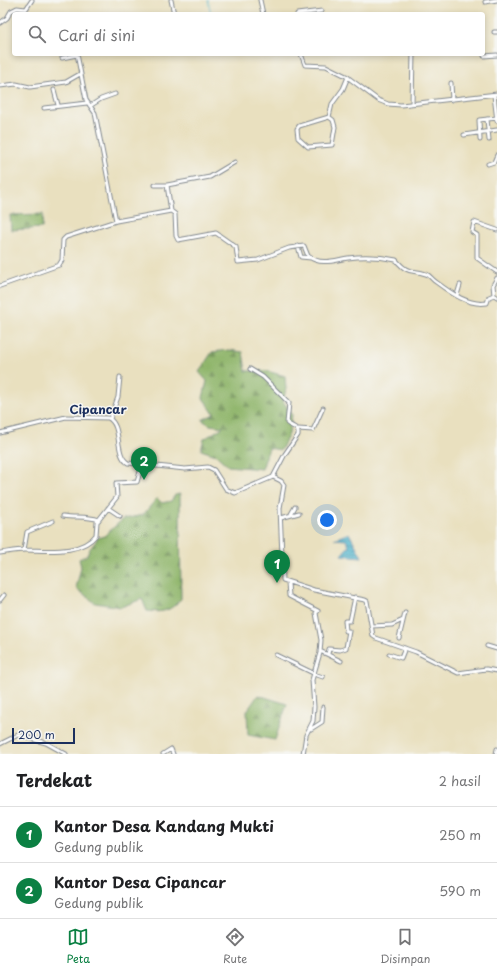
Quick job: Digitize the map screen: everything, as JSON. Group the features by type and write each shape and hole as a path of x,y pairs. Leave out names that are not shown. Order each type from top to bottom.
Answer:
{"street":[{"path":"0,23 7,18 11,11 17,8 26,9 32,0"},
{"path":"172,0 174,12"},
{"path":"260,0 263,12"},
{"path":"485,2 497,0"},
{"path":"313,12 322,11"},
{"path":"485,56 497,55"},
{"path":"62,58 70,56"},
{"path":"77,56 80,74 88,104 95,113 116,221"},
{"path":"302,56 305,65 321,65 348,77 378,100 388,104 401,105 496,95 497,119 479,120 480,140"},
{"path":"412,103 411,91 414,56"},
{"path":"0,86 16,84 30,87 66,82 80,74"},
{"path":"329,117 332,104 344,89 348,77"},
{"path":"451,83 452,100"},
{"path":"54,90 58,105"},
{"path":"44,108 58,105 88,104 115,94"},
{"path":"329,117 335,122 332,145 308,147 298,138 297,129 299,126 329,117"},
{"path":"487,119 489,140"},
{"path":"464,135 497,130"},
{"path":"488,164 495,161 497,155"},
{"path":"155,185 167,185 210,177 235,162"},
{"path":"167,185 171,211 175,214 176,236 178,240 216,233 236,247 238,262 258,260 298,246 304,246 307,255 311,258"},
{"path":"0,286 59,265 62,260 64,238 86,229 116,221 171,211"},
{"path":"497,230 474,222 472,232 477,235 477,258 497,272"},
{"path":"298,246 301,257 331,262 349,258 392,259 397,261 401,267 408,271 427,274 444,289 475,304 486,303 489,297 495,296 493,285 497,278"},
{"path":"457,295 460,285"},
{"path":"250,369 263,377 289,403 287,423 298,429 313,430 323,408"},
{"path":"120,377 118,397 110,419 114,427 123,459 128,464 185,469 208,467 214,470 226,490 235,493 273,477 285,454 298,435 298,429"},
{"path":"0,433 66,417 110,419"},
{"path":"0,553 24,550 60,550 90,542 96,535 96,525 99,520 117,497 116,483 137,482 142,465"},
{"path":"273,477 281,481 284,485 280,508 283,578 288,583 314,590 355,597 367,601 374,637 405,648 458,673 486,669 497,671"},
{"path":"291,514 295,507"},
{"path":"108,508 120,516"},
{"path":"281,518 298,513"},
{"path":"63,516 74,518 90,517 99,520"},
{"path":"24,550 27,532 53,521"},
{"path":"288,583 289,596 318,611 316,613 321,640 320,651 312,683 314,710 310,729 306,736 303,754"},
{"path":"0,600 4,595"},
{"path":"328,654 329,649 340,650 346,648 349,631 346,631 344,621 350,621 355,597"},
{"path":"400,638 405,612"},
{"path":"372,626 392,625 403,620"},
{"path":"487,646 497,649"},
{"path":"389,654 401,658 405,648"},
{"path":"320,651 341,661"},
{"path":"276,655 323,677"},
{"path":"310,729 322,722 323,707"},
{"path":"0,744 18,735 46,743 66,754"},
{"path":"163,754 171,749 173,754"},
{"path":"496,754 497,749"}],"green space":[{"path":"43,214 42,228 11,230 10,215"},
{"path":"229,350 243,352 246,371 267,371 285,376 286,389 283,401 292,415 289,434 281,450 269,448 262,469 228,466 216,455 201,450 204,439 223,427 210,425 202,420 214,414 203,398 207,381 199,372 212,352"},
{"path":"180,494 181,599 177,603 170,609 158,612 147,611 142,599 121,607 95,603 76,588 81,567 79,559 87,555 97,538 104,536 123,519 143,515 157,498 162,503 171,501 175,495"},
{"path":"258,695 287,704 275,740 248,735 247,711"}],"water":[{"path":"349,533 362,557 341,555 349,546 346,540 334,539"}],"waterway":[{"path":"208,0 211,12"}],"place":[{"name":"Kantor Desa Cipancar","path":"144,480"},
{"name":"Kantor Desa Kandang Mukti","path":"277,583"}],"district":[{"name":"Cipancar","path":"98,409"}]}
